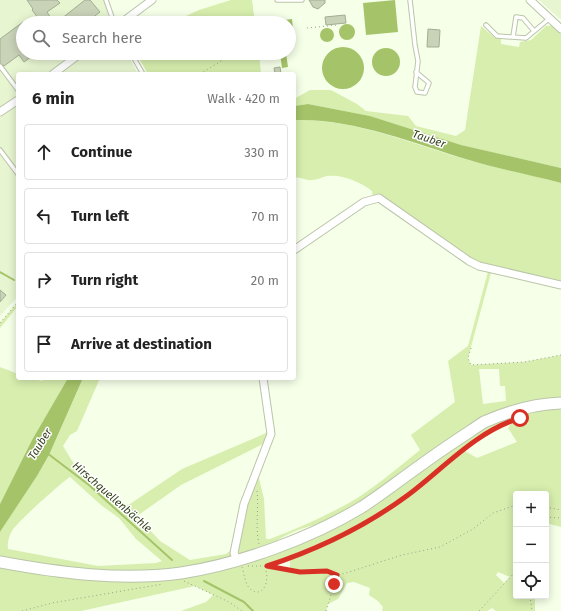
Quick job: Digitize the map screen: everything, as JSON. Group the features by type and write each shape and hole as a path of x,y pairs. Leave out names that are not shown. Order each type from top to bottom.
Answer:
{"main road":[{"path":"0,562 33,568 95,575 181,573 238,565 301,538 361,507 484,422 504,413 527,407 561,403"}],"street":[{"path":"130,16 152,0"},
{"path":"530,0 561,29"},
{"path":"56,72 72,60"},
{"path":"0,112 16,101"},
{"path":"296,249 364,202 379,198 469,261 480,266 561,285"},
{"path":"238,565 234,553 244,504 271,434 263,380"}],"lane":[{"path":"106,0 112,16"},
{"path":"277,0 302,0"},
{"path":"410,0 418,61 416,72 415,88 417,92 425,93 429,83 416,72"},
{"path":"513,37 516,17 523,18 534,31"},
{"path":"486,25 497,36 526,38 550,18"},
{"path":"135,61 142,72"},
{"path":"0,66 16,87"},
{"path":"0,150 16,171"}],"path":[{"path":"307,28 338,25"},
{"path":"203,72 223,60"},
{"path":"0,323 16,304"},
{"path":"471,348 468,358 471,365 524,362 561,355"},
{"path":"267,566 321,545 377,516 408,495 455,454 506,422"},
{"path":"257,491 257,536 259,544"},
{"path":"266,571 268,582 266,587 261,591 255,591 250,588 238,565 267,566 300,572 327,571 337,575 402,555 440,547 473,529 493,513 513,506"},
{"path":"549,507 561,510"},
{"path":"549,517 561,518"},
{"path":"479,611 513,574"},
{"path":"326,611 337,575"},
{"path":"190,579 183,581 229,602 242,611"},
{"path":"22,611 52,603 168,583"},
{"path":"530,599 532,611"}],"shaded area":[{"path":"0,0 104,0 108,16 16,16 16,60 131,60 137,72 16,72 16,298 0,316"},
{"path":"231,0 252,0 254,16 186,16 199,10"},
{"path":"539,0 561,0 561,20"},
{"path":"557,25 561,29 561,168 460,145 370,116 308,104 296,106 296,98 310,90 331,90 357,104 366,111 408,116 416,126 456,136 465,130 481,26 495,38 501,39 501,44 519,47 520,42 531,40 546,26"},
{"path":"140,60 260,60 261,72 147,72"},
{"path":"296,120 339,123 362,128 450,155 561,183 561,285 492,269 468,358 471,365 524,362 561,355 561,527 549,524 549,491 513,491 513,599 535,599 535,611 496,611 492,608 487,611 382,611 383,607 378,601 369,595 370,588 354,582 347,583 338,599 328,604 326,611 181,611 206,602 213,595 195,586 81,611 0,611 0,532 49,455 82,380 99,380 77,431 70,435 63,446 74,464 123,506 130,504 182,469 264,434 271,429 269,441 181,485 137,516 160,541 190,560 226,554 230,551 235,541 257,470 264,499 266,539 270,539 327,515 375,486 420,450 411,435 455,402 448,361 468,346 489,268 479,266 373,198 372,191 357,182 339,176 327,176 316,180 296,178","holes":["479,369 499,369 500,386 505,386 506,401 483,404","514,420 508,428 517,442 477,458 463,450 506,422","70,477 101,505 119,518 136,539 162,561 156,563 98,566 8,549 9,537 15,527 58,486","325,523 264,551 277,540 293,532 317,524","290,558 290,570 268,566","498,572 510,577 504,583 496,575"]},
{"path":"16,304 16,308 0,328 0,323"},
{"path":"0,367 16,373 16,380 67,380 32,440 0,504"}],"water":[{"path":"395,0 398,32 366,35 363,3"},
{"path":"347,24 354,29 355,32 350,39 347,40 340,35 339,32 344,25"},
{"path":"324,28 330,28 334,32 334,38 330,42 324,42 320,38 320,32"},
{"path":"339,47 347,47 358,53 364,64 364,72 358,83 347,89 339,89 328,83 322,72 322,64 328,53"},
{"path":"386,48 396,52 400,62 396,72 386,76 376,72 372,62 376,52"},
{"path":"281,60 287,60 288,67 282,68"},
{"name":"Tauber","path":"308,104 370,116 461,145 561,168 561,183 480,163 405,139 361,127 316,120 296,120 296,106"},
{"name":"Tauber","path":"67,380 82,380 49,455 0,532 0,504 32,440"}],"building":[{"path":"27,0 57,0 60,3 47,12 50,16 37,16 32,10 33,9"},
{"path":"85,0 90,0 100,12 95,16 65,16"},
{"path":"309,0 325,0 325,3 318,9 313,7"},
{"path":"345,15 346,23 326,25 325,17"},
{"path":"16,27 16,57 4,66 0,63 0,39"},
{"path":"428,29 440,30 439,47 427,47"},
{"path":"280,67 281,72 275,72 274,68"},
{"path":"0,290 6,295 0,302"}],"waterway":[{"path":"0,272 14,280"},
{"name":"Hirschquellenbächle","path":"47,453 89,485 172,560"},
{"name":"Hirschquellenbächle","path":"204,581 244,602 253,611"}],"route":[{"path":"334,584 337,575 327,571 300,572 267,566 321,545 377,516 408,495 455,454 506,422 520,418"}]}
